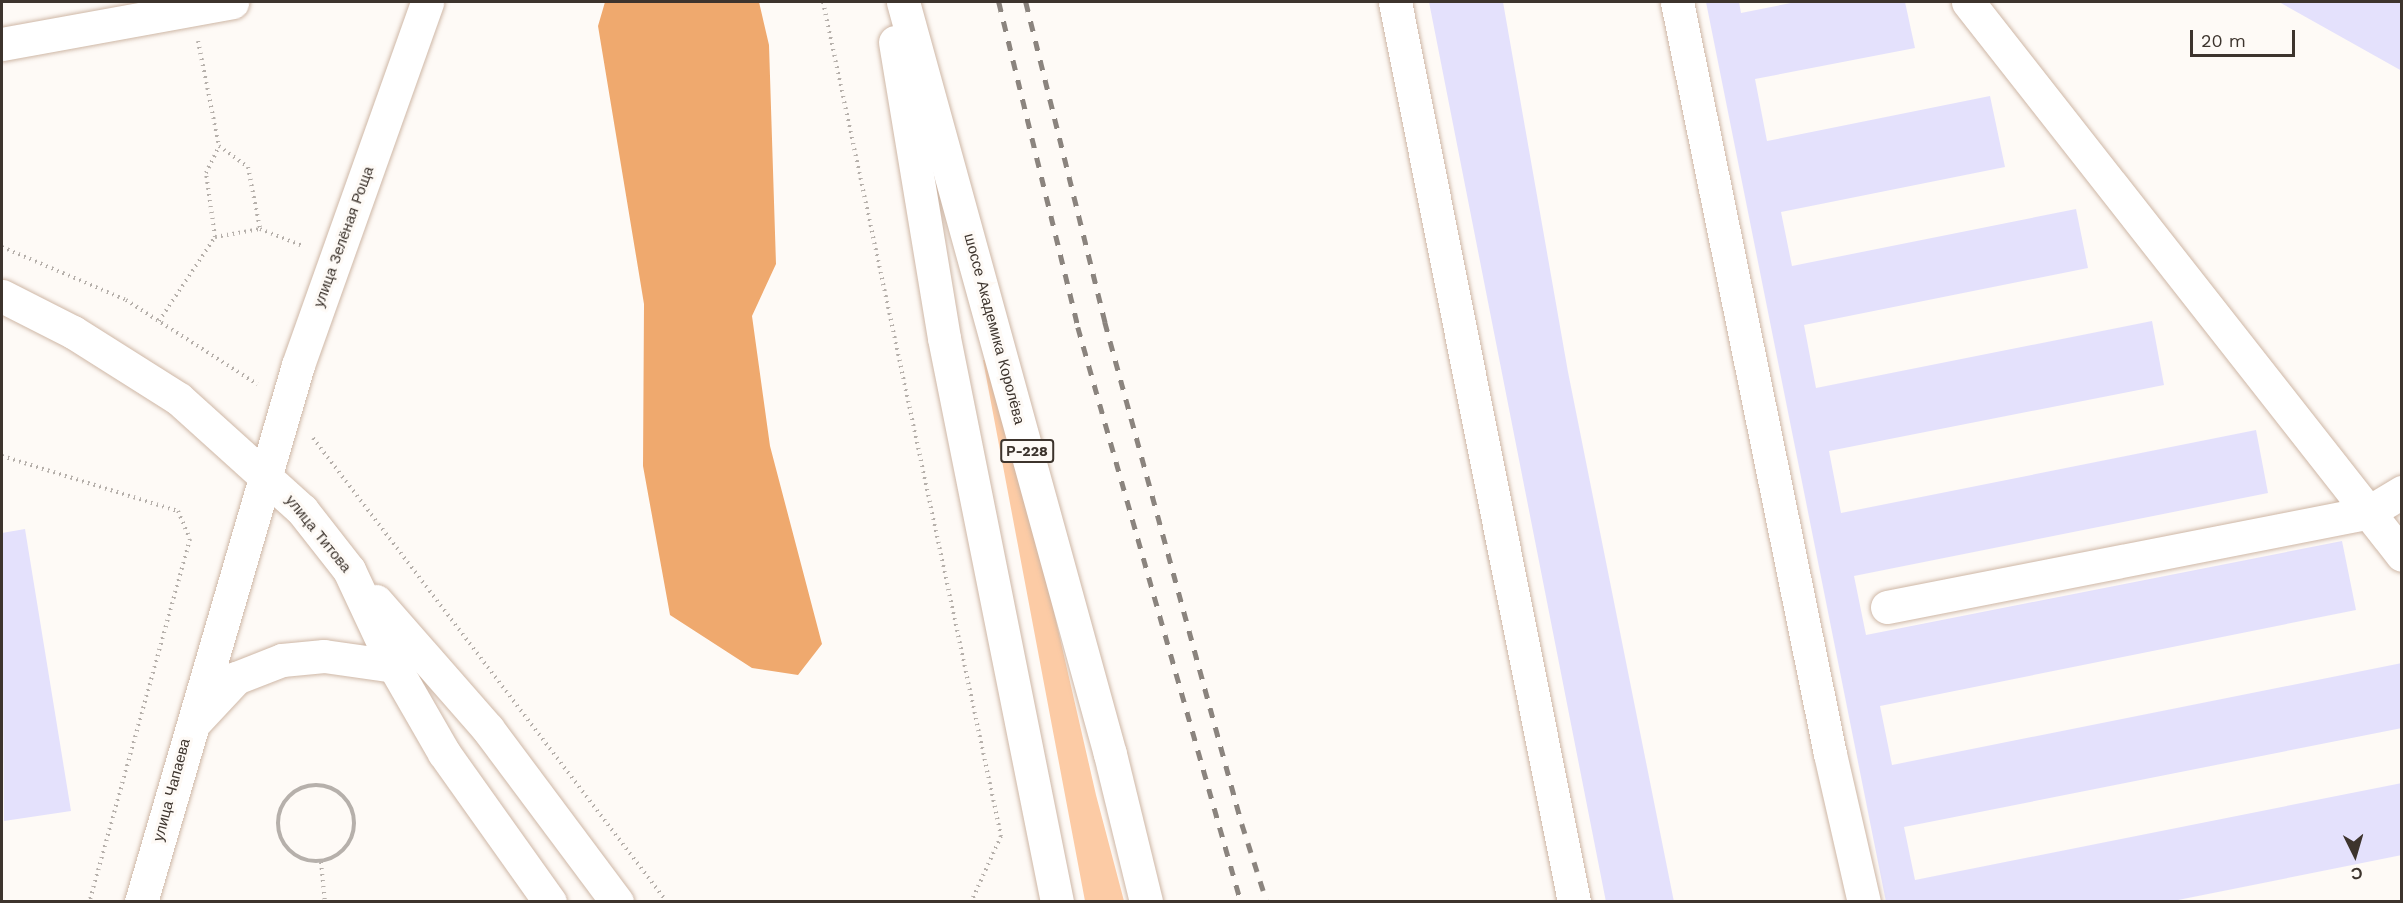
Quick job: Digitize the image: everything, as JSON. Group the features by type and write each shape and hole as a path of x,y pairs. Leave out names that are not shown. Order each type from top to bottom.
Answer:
{"main road":[{"path":"2,44 232,2"},
{"name":"улица Зелёная Роща","path":"189,729 298,365 427,2"},
{"path":"889,2 944,338 1057,902"},
{"name":"шоссе Академика Королёва","path":"903,2 1110,754 1146,902"},
{"path":"1395,2 1574,902"},
{"path":"1677,2 1830,754 1864,902"},
{"path":"1968,2 2402,555"},
{"name":"улица Титова","path":"2,296 130,365 179,399 266,473 302,510 349,570 394,666 444,753 550,902"},
{"path":"1887,607 2367,513 2402,492"},
{"path":"349,570 488,729 617,902"},
{"name":"улица Чапаева","path":"141,902 189,729 236,678 282,660 324,656 394,666"}],"path":[{"path":"823,2 1001,836 971,902"},
{"path":"159,321 214,237 206,173 219,146 191,9"},
{"path":"219,146 249,167 260,229"},
{"path":"214,237 260,229 303,246"},
{"path":"2,456 178,511 190,538 89,902"},
{"path":"312,785 324,786 345,797 355,819 350,842 333,858 321,862 297,857 288,850 278,828 283,804 300,788 312,785"},
{"path":"321,862 325,902"}],"shaded area":[{"path":"605,2 759,2 769,45 776,264 752,316 770,446 822,644 798,675 752,668 670,615 643,466 644,304 598,26"},
{"path":"996,359 1096,795 1124,901 1085,901 983,360"}],"building":[{"path":"1429,2 1503,2 1568,372 1674,902 1606,902"},
{"path":"1706,2 1739,2 1741,13 1796,2 1905,2 1915,48 1755,79 1767,141 1990,96 2005,167 1781,212 1792,266 2076,209 2088,268 1804,325 1816,388 2152,321 2164,385 1829,451 1841,513 2256,430 2268,493 1854,576 1866,635 2342,541 2356,610 1880,706 1892,765 2402,663 2402,728 1904,827 1915,880 2402,783 2402,855 2168,902 1886,902"},
{"path":"2279,2 2402,2 2402,71 2295,11"},
{"path":"25,529 71,811 4,821 2,533"}],"railway":[{"path":"999,2 1078,327 1241,902"},
{"path":"1026,2 1105,322 1242,824 1267,902"}]}
